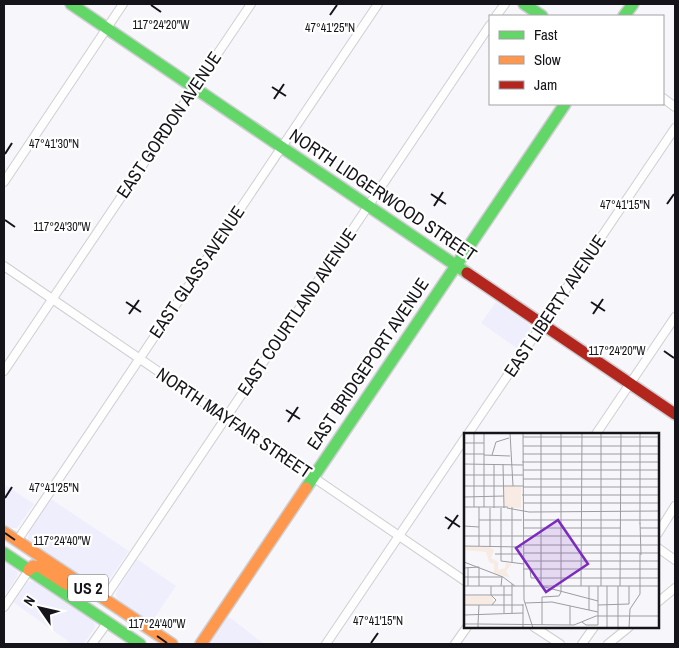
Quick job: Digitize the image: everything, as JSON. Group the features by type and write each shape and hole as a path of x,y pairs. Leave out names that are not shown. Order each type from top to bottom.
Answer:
{"street":[{"name":"NORTH LIDGERWOOD STREET","path":"71,4 675,414"},
{"path":"4,182 124,4"},
{"name":"EAST GORDON AVENUE","path":"4,371 251,4"},
{"name":"EAST GLASS AVENUE","path":"17,541 378,4"},
{"path":"497,15 505,4"},
{"path":"524,4 540,15"},
{"path":"625,15 633,4"},
{"name":"EAST COURTLAND AVENUE","path":"104,599 489,26"},
{"path":"664,99 675,107"},
{"name":"EAST BRIDGEPORT AVENUE","path":"201,644 563,105"},
{"name":"EAST LIBERTY AVENUE","path":"469,433 675,128"},
{"name":"NORTH MAYFAIR STREET","path":"4,266 464,580"},
{"path":"597,433 675,317"},
{"path":"326,644 464,439"},
{"path":"659,531 675,506"},
{"name":"US 2","path":"4,532 172,644"},
{"path":"4,544 11,547 17,541"},
{"path":"659,549 675,560"},
{"name":"US 2","path":"4,553 140,644"},
{"path":"4,606 33,566 40,567 79,592 82,592 86,587"},
{"path":"659,601 675,588"},
{"path":"92,644 107,623"},
{"path":"456,644 466,628"},
{"path":"536,628 560,644"},
{"path":"582,644 593,628"},
{"path":"608,644 628,628"}],"shaded area":[{"path":"496,302 530,327 518,349 481,323"},
{"path":"4,484 34,504 17,528 11,528 4,524"},
{"path":"51,499 129,551 105,586 97,586 28,540 29,531"},
{"path":"137,559 176,586 151,623 116,596 117,590"},
{"path":"4,561 18,573 4,597"},
{"path":"29,581 36,582 93,620 94,629 84,644 72,644 13,602"},
{"path":"228,617 232,619 264,644 210,644"}],"traffic: fast":[{"path":"71,4 467,273"},
{"path":"524,4 540,15"},
{"path":"625,15 633,4"},
{"path":"306,488 564,105"},
{"path":"4,553 140,644"}],"traffic: slow":[{"path":"201,644 306,488"},
{"path":"4,532 172,644"},
{"path":"29,570 33,566 40,567 66,584"}],"traffic: jam":[{"path":"467,273 675,414"}]}
